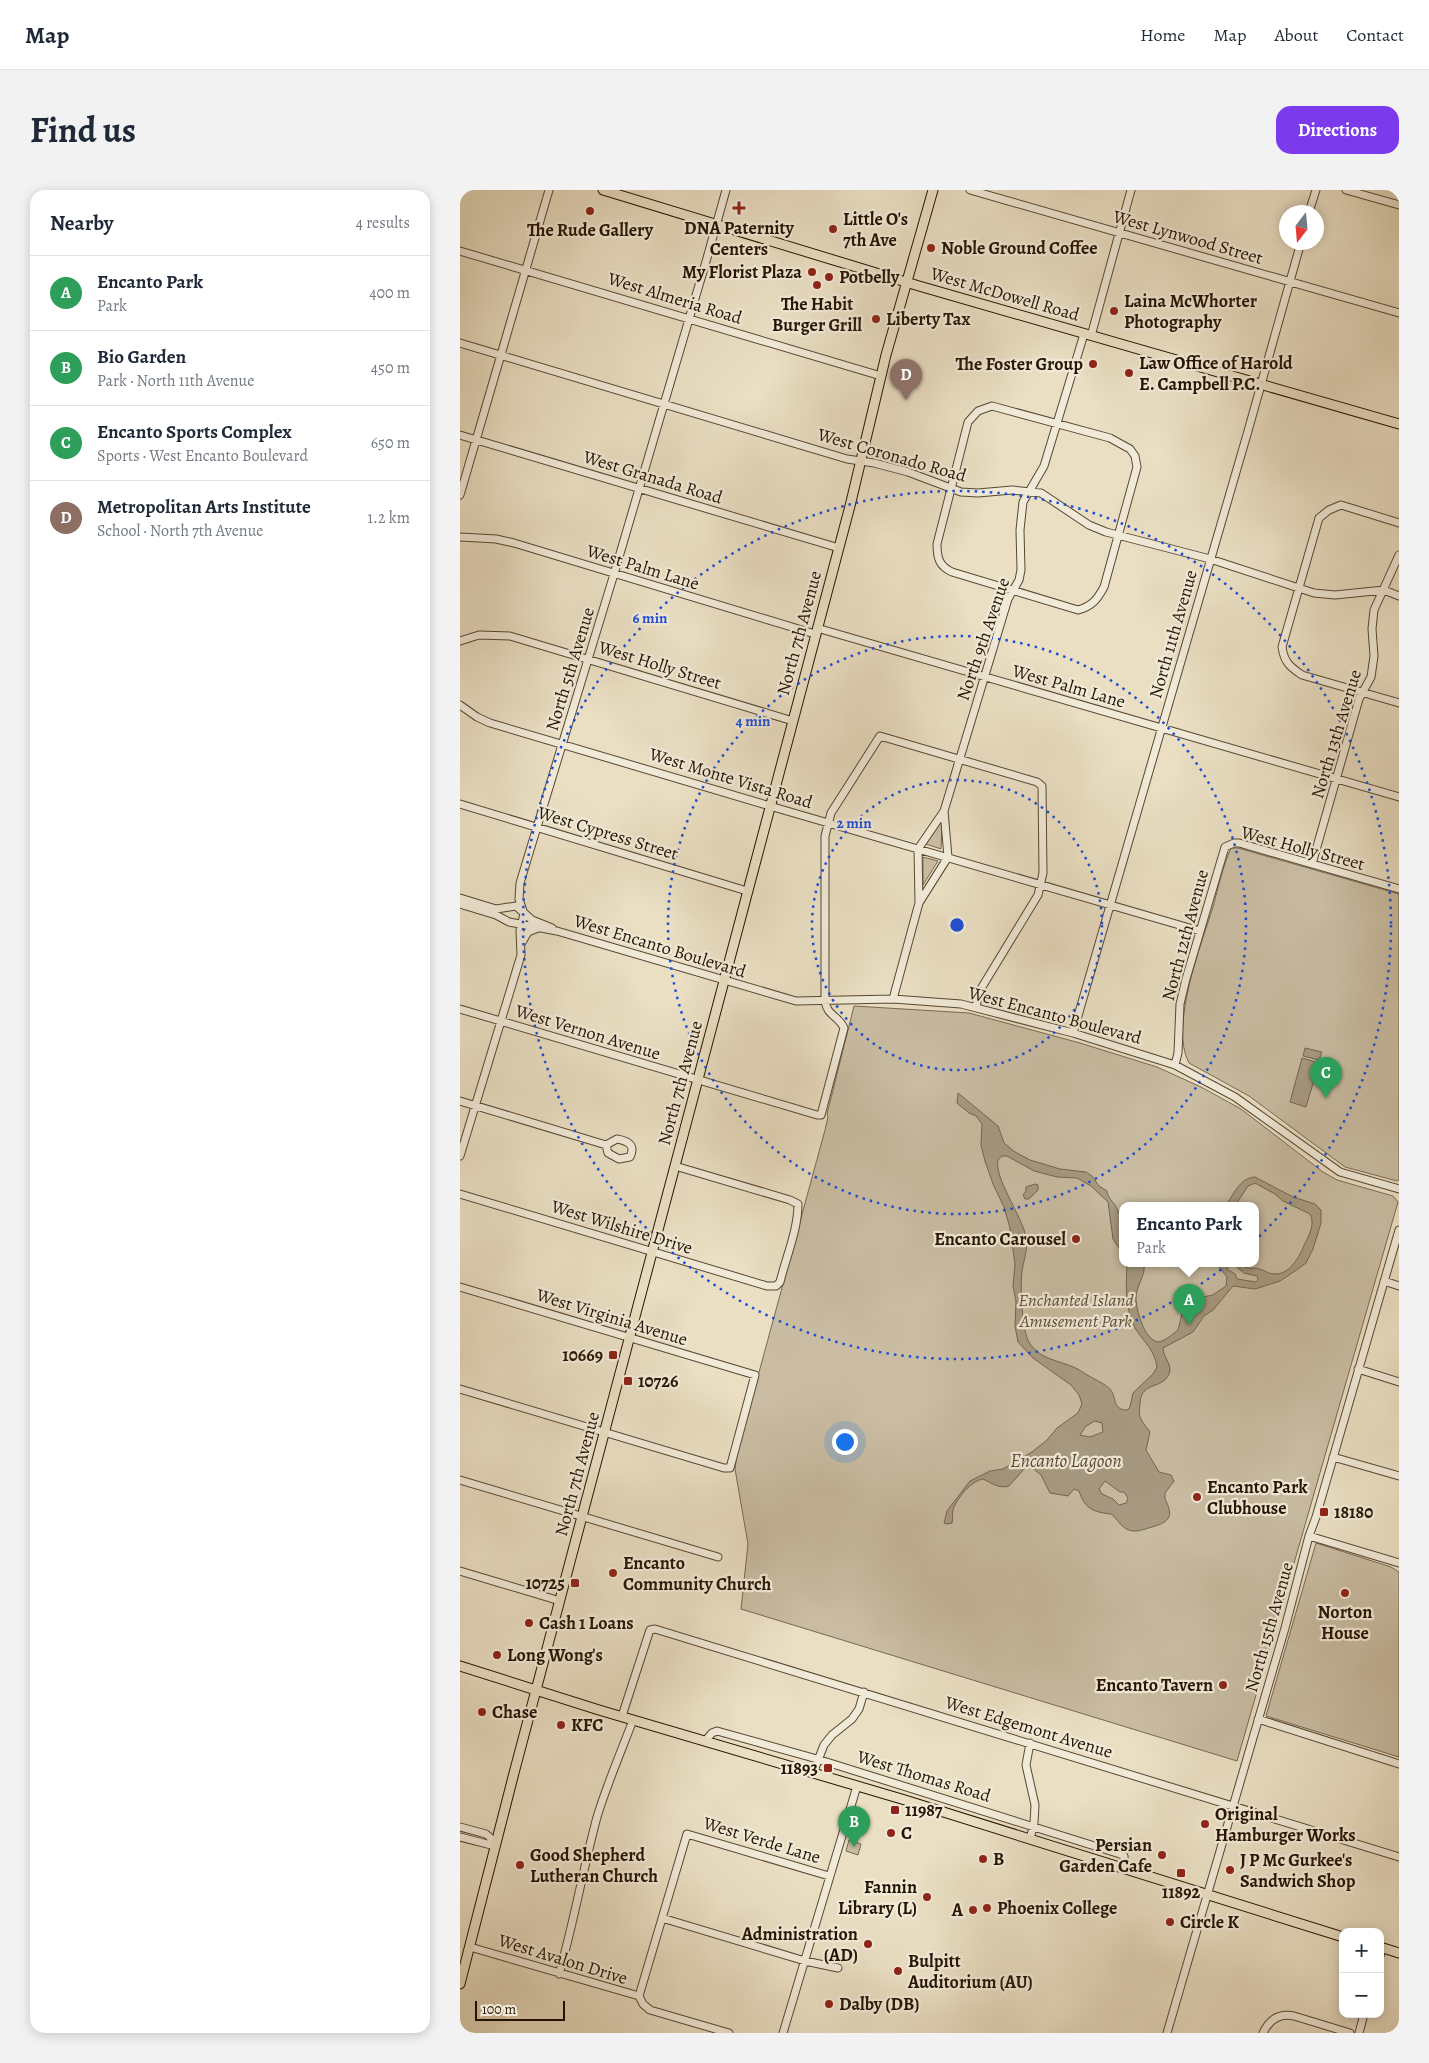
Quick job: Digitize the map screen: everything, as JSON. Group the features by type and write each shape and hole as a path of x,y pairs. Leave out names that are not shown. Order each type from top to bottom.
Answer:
{"main road":[{"name":"West McDowell Road","path":"603,190 906,282 1399,424"},
{"name":"North 7th Avenue","path":"460,1984 495,1844 839,548 881,376 933,190"},
{"name":"West Thomas Road","path":"460,1666 1339,1935"},
{"path":"1384,1951 1399,1952"}],"street":[{"path":"460,495 549,190"},
{"name":"North 5th Avenue","path":"460,1156 520,959 521,923 524,916 519,899 519,888 589,659 726,190"},
{"name":"West Lynwood Street","path":"970,190 1399,313"},
{"name":"North 9th Avenue","path":"918,849 944,811 1008,599 1019,580 1023,502 1044,466 1088,335 1131,190"},
{"path":"1311,205 1316,190"},
{"path":"1346,190 1399,205"},
{"name":"North 11th Avenue","path":"1073,1033 1299,250"},
{"name":"West Almeria Road","path":"460,251 526,269 881,376"},
{"name":"West Coronado Road","path":"460,343 846,458 908,472 961,492 1029,490 1041,493 1089,525 1119,535 1210,559 1314,593 1335,595 1384,590 1399,596"},
{"path":"992,406 1058,425 1110,438 1130,449 1135,456 1137,467 1104,587 1097,600 1087,607 1078,610 943,568 939,561 937,544 968,422 978,411 992,406"},
{"name":"West Granada Road","path":"460,435 839,548"},
{"path":"1399,523 1341,505 1329,510 1319,518 1282,647 1284,659 1302,675 1399,702"},
{"name":"West Palm Lane","path":"460,537 496,539 514,543 614,574 985,677 1399,797"},
{"name":"North 13th Avenue","path":"1312,864 1360,699 1371,677 1374,656 1372,629 1374,610 1399,555"},
{"name":"West Holly Street","path":"460,642 479,635 510,636 793,721"},
{"name":"West Monte Vista Road","path":"460,705 477,717 490,723 1200,931"},
{"path":"825,1002 825,836 827,823 831,813 880,736 960,758 1037,782 1042,786 1043,873 1038,895 979,992 976,1007"},
{"name":"West Cypress Street","path":"460,804 747,891"},
{"name":"North 9th Avenue","path":"944,811 948,857"},
{"name":"West Holly Street","path":"1228,844 1239,843 1399,889"},
{"name":"North 12th Avenue","path":"1175,1065 1178,1052 1180,1004 1223,852 1228,844"},
{"path":"893,999 919,903 918,849"},
{"path":"919,903 948,857"},
{"name":"West Encanto Boulevard","path":"460,898 496,909 516,906 532,920 557,931 796,1001 825,1002 893,999 960,1004 1073,1033 1175,1065 1235,1097 1340,1172 1399,1189"},
{"name":"West Encanto Boulevard","path":"460,904 492,914 509,922 557,931"},
{"path":"521,944 528,932 539,928"},
{"name":"West Vernon Avenue","path":"460,1009 817,1115 823,1114 844,1028 842,1023 827,1011 825,1002"},
{"path":"460,1102 606,1145"},
{"name":"West Wilshire Drive","path":"460,1194 767,1286 776,1286 780,1282 790,1246 798,1213 798,1204 675,1166"},
{"name":"North 15th Avenue","path":"1167,2033 1298,1580 1309,1536 1399,1230"},
{"path":"1384,1281 1399,1286"},
{"name":"West Virginia Avenue","path":"460,1286 755,1375 730,1468 724,1468 604,1432"},
{"path":"1358,1369 1399,1382"},
{"path":"460,1389 604,1432"},
{"path":"1333,1457 1399,1476"},
{"path":"460,1480 583,1515 718,1557"},
{"path":"1309,1536 1399,1563"},
{"path":"460,1571 560,1602"},
{"name":"West Edgemont Avenue","path":"622,1716 650,1630 655,1629 1399,1857"},
{"path":"813,1773 824,1745 832,1735 852,1719 859,1709 864,1692"},
{"path":"1258,1719 1399,1764"},
{"path":"559,1974 575,1916 597,1817 633,1720"},
{"name":"West Thomas Road","path":"705,1741 712,1733 717,1731 817,1760 1120,1854 1124,1856 1125,1870"},
{"path":"1030,1743 1026,1765 1035,1805 1030,1839"},
{"path":"783,2033 857,1786"},
{"path":"460,1827 486,1834 495,1844"},
{"name":"West Verde Lane","path":"662,1918 687,1834 829,1876"},
{"path":"460,1837 495,1844"},
{"path":"639,1996 662,1918 805,1961 838,1968"},
{"name":"West Avalon Drive","path":"470,1946 559,1974 639,1996 643,2004 650,2010 729,2033"},
{"path":"1263,2033 1268,2024 1279,2016 1294,2016 1350,2033"},
{"path":"1359,2033 1363,2018"}],"green space":[{"path":"940,822 942,825 941,849 926,844"},
{"path":"1231,848 1238,848 1399,894 1399,1180 1345,1167 1249,1096 1189,1063 1184,1048 1183,1029 1189,986"},
{"path":"923,857 938,861 923,885"},
{"name":"Enchanted Island Amusement Park","path":"854,1006 969,1013 1080,1043 1157,1067 1201,1087 1241,1109 1323,1172 1337,1180 1393,1196 1398,1202 1237,1761 741,1609 748,1544 735,1469 737,1453 828,1117 827,1114"},
{"path":"1316,1543 1391,1567 1399,1572 1399,1757 1266,1716"},
{"path":"849,1840 861,1844 858,1855 846,1851"}],"water":[{"path":"1305,1048 1322,1052 1319,1060 1303,1056"},
{"path":"1302,1058 1319,1063 1306,1107 1290,1102"},
{"name":"Encanto Lagoon","path":"958,1093 998,1126 1004,1143 1015,1152 1030,1160 1060,1169 1086,1172 1092,1176 1099,1186 1107,1191 1108,1196 1117,1208 1119,1213 1119,1248 1113,1239 1108,1202 1091,1186 1077,1178 1057,1177 1034,1171 1007,1156 1002,1156 998,1160 1000,1177 1026,1237 1026,1250 1021,1278 1021,1297 1023,1318 1029,1342 1034,1349 1047,1358 1077,1369 1108,1387 1117,1405 1122,1409 1127,1410 1130,1407 1133,1393 1153,1374 1157,1367 1154,1355 1131,1319 1127,1295 1127,1267 1144,1267 1144,1273 1136,1293 1137,1309 1149,1336 1153,1340 1160,1342 1178,1330 1182,1314 1191,1302 1198,1298 1213,1295 1226,1286 1227,1277 1219,1267 1228,1267 1227,1269 1235,1274 1237,1279 1256,1282 1258,1280 1257,1276 1244,1273 1237,1267 1258,1268 1272,1274 1285,1271 1294,1264 1309,1236 1312,1221 1310,1214 1283,1201 1275,1194 1255,1183 1248,1186 1238,1202 1228,1202 1245,1180 1255,1177 1293,1197 1315,1204 1321,1210 1321,1223 1313,1249 1306,1263 1280,1281 1255,1289 1233,1286 1213,1310 1204,1316 1193,1332 1163,1348 1170,1367 1169,1374 1162,1382 1144,1391 1141,1396 1139,1413 1150,1432 1146,1450 1159,1472 1171,1475 1174,1481 1165,1493 1170,1514 1169,1518 1163,1523 1141,1530 1129,1530 1123,1527 1111,1514 1095,1511 1087,1506 1079,1491 1074,1489 1068,1496 1050,1493 1041,1475 1030,1466 1024,1469 1009,1486 998,1486 983,1479 978,1480 961,1495 955,1505 952,1523 944,1523 947,1511 970,1481 990,1471 1003,1469 1032,1452 1047,1440 1057,1428 1078,1413 1082,1404 1079,1395 1071,1385 1033,1358 1018,1342 1015,1326 1016,1301 1013,1286 1015,1264 1010,1228 1004,1207 985,1161 981,1145 982,1124 976,1116 957,1103","holes":["1095,1421 1102,1423 1103,1432 1090,1437 1080,1435 1086,1426","1105,1481 1120,1492 1124,1492 1128,1498 1126,1503 1119,1505 1113,1499 1102,1494 1099,1489"]},
{"path":"1038,1185 1038,1190 1029,1199 1025,1199 1023,1195 1026,1187"}],"place":[{"name":"DNA Paternity Centers","path":"739,208"},
{"name":"The Rude Gallery","path":"590,211"},
{"name":"Little O's 7th Ave","path":"833,229"},
{"name":"Noble Ground Coffee","path":"931,248"},
{"name":"My Florist Plaza","path":"812,272"},
{"name":"Potbelly","path":"829,277"},
{"name":"The Habit Burger Grill","path":"817,285"},
{"name":"Laina McWhorter Photography","path":"1114,311"},
{"name":"Liberty Tax","path":"876,319"},
{"name":"The Foster Group","path":"1093,364"},
{"name":"Law Office of Harold E. Campbell P.C.","path":"1129,373"},
{"name":"Metropolitan Arts Institute","path":"906,400"},
{"name":"Encanto Sports Complex","path":"1326,1098"},
{"name":"Encanto Carousel","path":"1076,1239"},
{"name":"Encanto Park","path":"1189,1325"},
{"name":"10669","path":"613,1355"},
{"name":"10726","path":"628,1381"},
{"name":"Encanto Park Clubhouse","path":"1197,1497"},
{"name":"18180","path":"1324,1512"},
{"name":"Encanto Community Church","path":"613,1573"},
{"name":"10725","path":"575,1583"},
{"name":"Norton House","path":"1345,1593"},
{"name":"Cash 1 Loans","path":"529,1623"},
{"name":"Long Wong's","path":"497,1655"},
{"name":"Encanto Tavern","path":"1223,1685"},
{"name":"Chase","path":"482,1712"},
{"name":"KFC","path":"561,1725"},
{"name":"11893","path":"828,1768"},
{"name":"11987","path":"895,1810"},
{"name":"Original Hamburger Works","path":"1205,1824"},
{"name":"C","path":"891,1833"},
{"name":"Bio Garden","path":"854,1847"},
{"name":"Persian Garden Cafe","path":"1162,1855"},
{"name":"B","path":"983,1859"},
{"name":"Good Shepherd Lutheran Church","path":"520,1865"},
{"name":"J P Mc Gurkee's Sandwich Shop","path":"1230,1870"},
{"name":"11892","path":"1181,1873"},
{"name":"Fannin Library (L)","path":"927,1897"},
{"name":"Phoenix College","path":"987,1908"},
{"name":"A","path":"973,1910"},
{"name":"Circle K","path":"1170,1922"},
{"name":"Administration (AD)","path":"868,1944"},
{"name":"Bulpitt Auditorium (AU)","path":"898,1971"},
{"name":"Dalby (DB)","path":"829,2004"}]}
